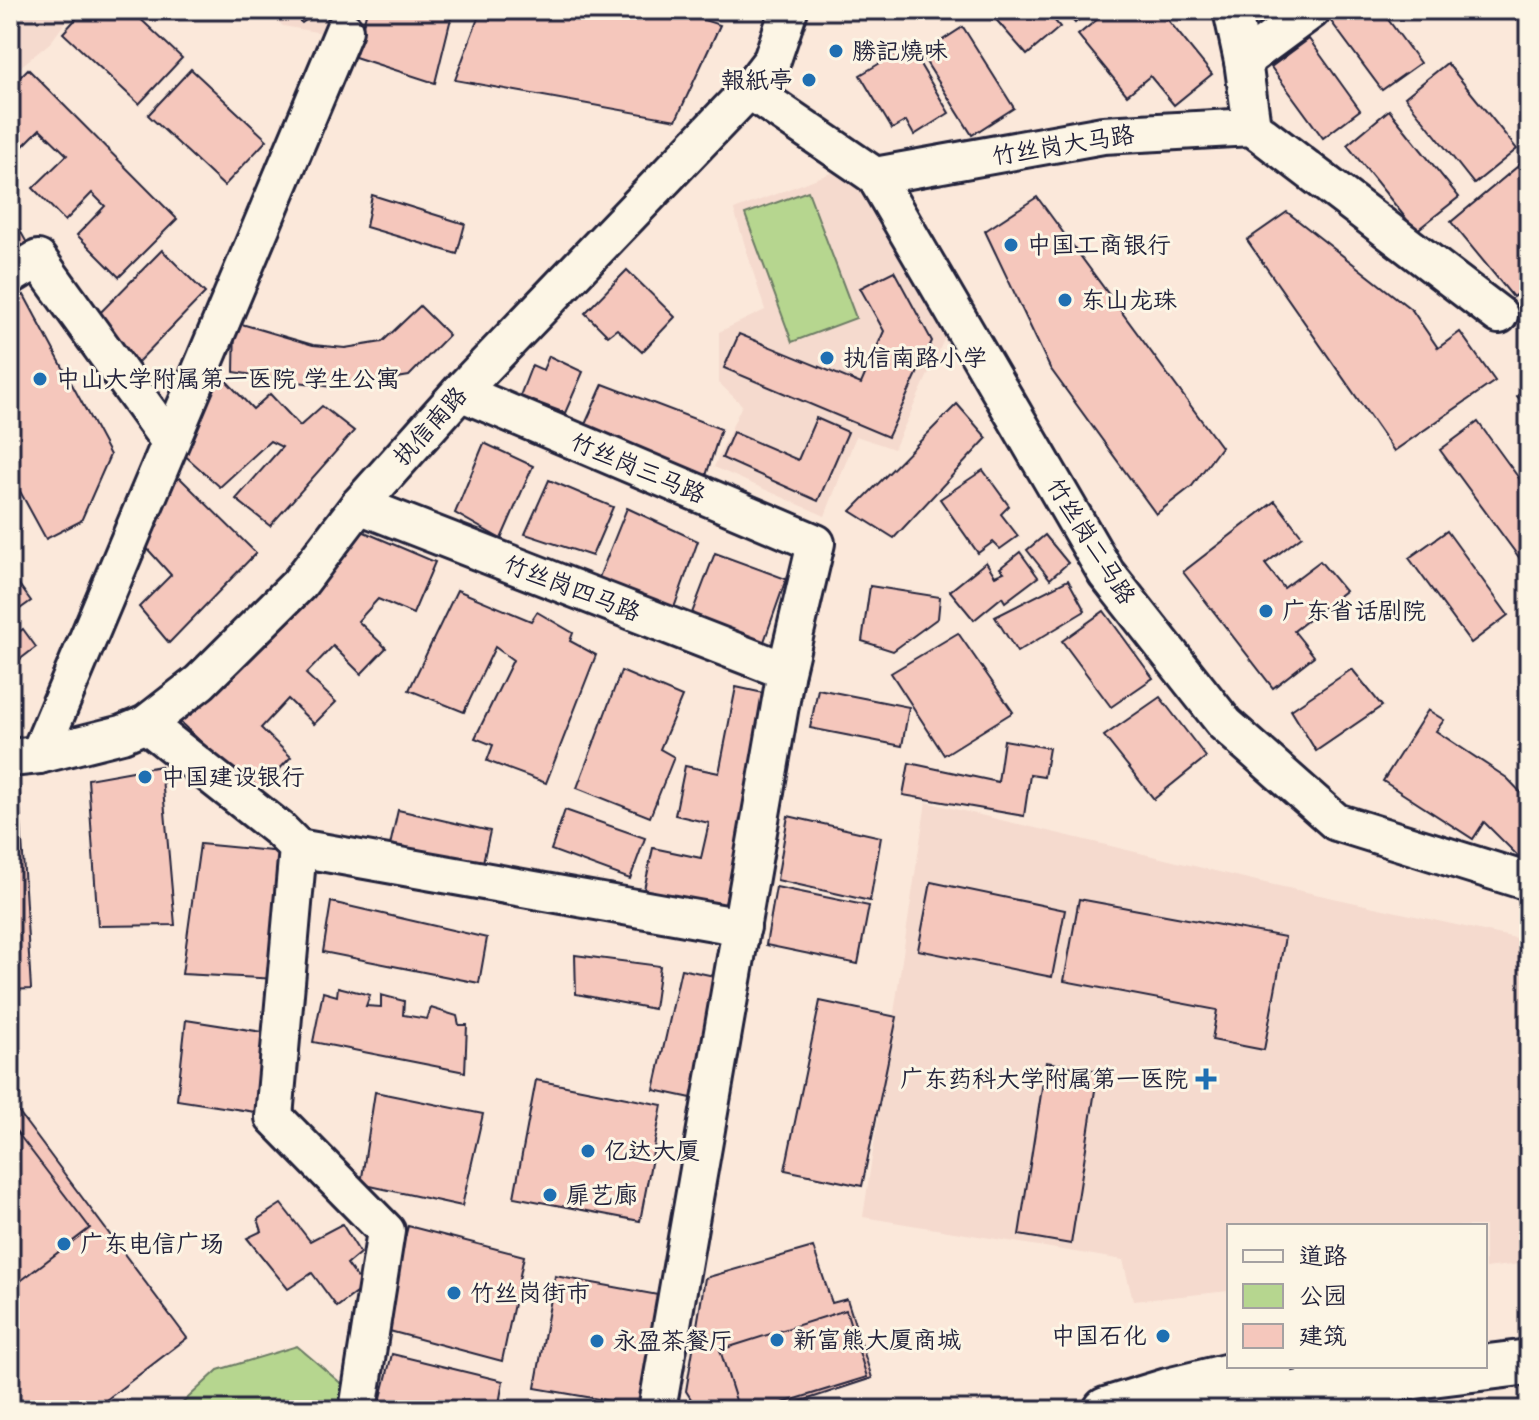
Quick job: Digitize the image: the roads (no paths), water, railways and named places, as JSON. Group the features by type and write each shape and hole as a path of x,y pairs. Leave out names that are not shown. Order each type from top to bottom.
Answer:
{"main road":[{"path":"1487,1337 1529,1332"},
{"path":"1487,1367 1529,1362"},
{"path":"1106,1410 1263,1368"},
{"path":"1219,1410 1334,1386 1480,1368"}],"street":[{"name":"执信南路","path":"25,756 122,734 146,724 200,682 268,617 299,584 359,505 460,392 749,90 772,60 789,10"},
{"path":"1232,10 1252,127 1499,315"},
{"path":"1243,61 1312,10"},
{"path":"25,756 170,442 344,30"},
{"name":"竹丝岗二马路","path":"749,90 875,176 1106,573 1225,724 1336,822 1529,882"},
{"name":"竹丝岗大马路","path":"875,176 1103,135 1252,127"},
{"path":"10,276 38,259 170,442"},
{"name":"竹丝岗三马路","path":"460,392 816,543 786,671"},
{"name":"竹丝岗四马路","path":"359,505 786,671"},
{"path":"657,1410 786,671"},
{"path":"146,724 280,830 298,848 742,927"},
{"path":"298,848 274,1117 386,1231 358,1410"}],"place":[{"name":"勝記燒味","path":"836,51"},
{"name":"報紙亭","path":"809,80"},
{"name":"中国工商银行","path":"1011,245"},
{"name":"东山龙珠","path":"1065,300"},
{"name":"执信南路小学","path":"827,358"},
{"name":"中山大学附属第一医院 学生公寓","path":"40,379"},
{"name":"广东省话剧院","path":"1266,611"},
{"name":"中国建设银行","path":"145,777"},
{"name":"广东药科大学附属第一医院","path":"1206,1079"},
{"name":"亿达大厦","path":"588,1151"},
{"name":"扉艺廊","path":"550,1195"},
{"name":"广东电信广场","path":"64,1244"},
{"name":"竹丝岗街市","path":"454,1293"},
{"name":"中国石化","path":"1163,1336"},
{"name":"新富熊大厦商城","path":"777,1340"},
{"name":"永盈茶餐厅","path":"597,1341"}]}
